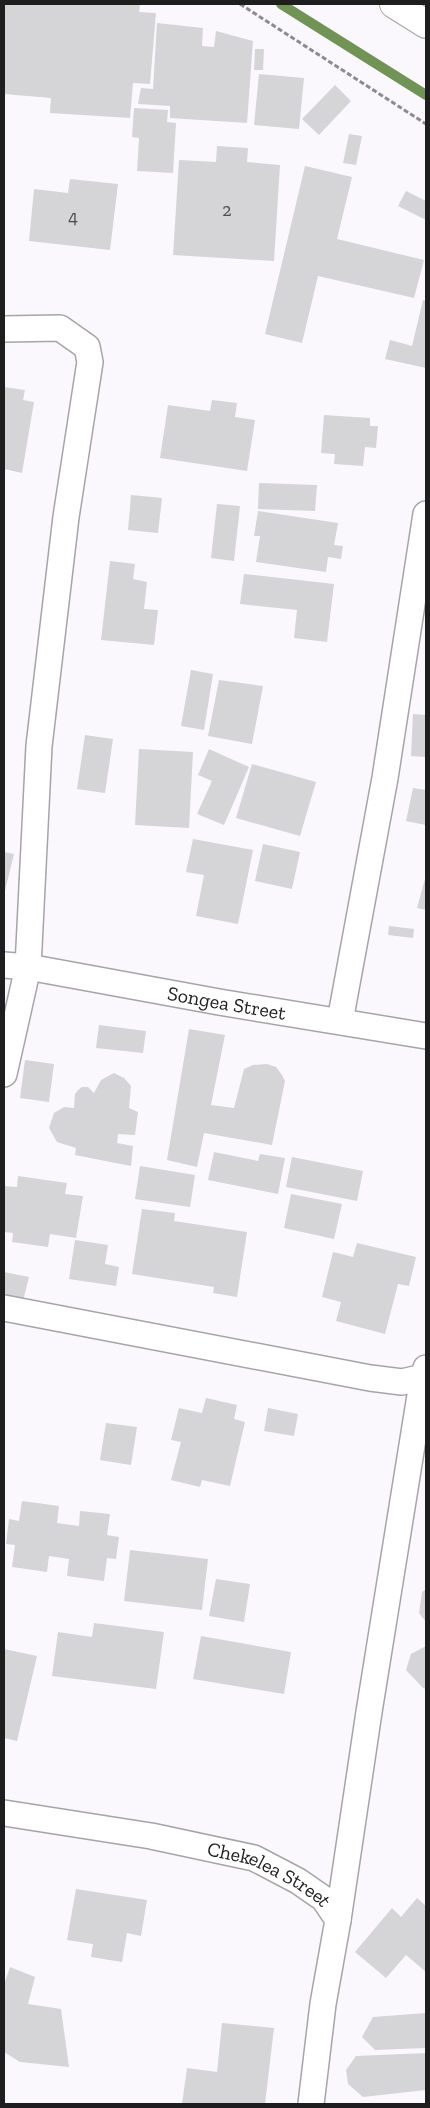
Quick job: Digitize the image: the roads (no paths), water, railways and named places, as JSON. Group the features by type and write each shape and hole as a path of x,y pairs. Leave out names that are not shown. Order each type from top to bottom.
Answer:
{"highway":[{"path":"394,4 426,24"}],"street":[{"path":"4,329 60,328 87,347 90,362 66,517 4,1074"},
{"path":"340,1021 385,778 426,514"},
{"name":"Songea Street","path":"16,966 426,1036"},
{"path":"4,1308 108,1326 370,1378 402,1382 425,1372"},
{"path":"338,1920 367,1721 425,1372"},
{"name":"Chekelea Street","path":"4,1813 151,1836 254,1858 298,1881 324,1899 338,1920 323,2004 311,2104"}],"waterway":[{"path":"281,4 426,95"}]}
